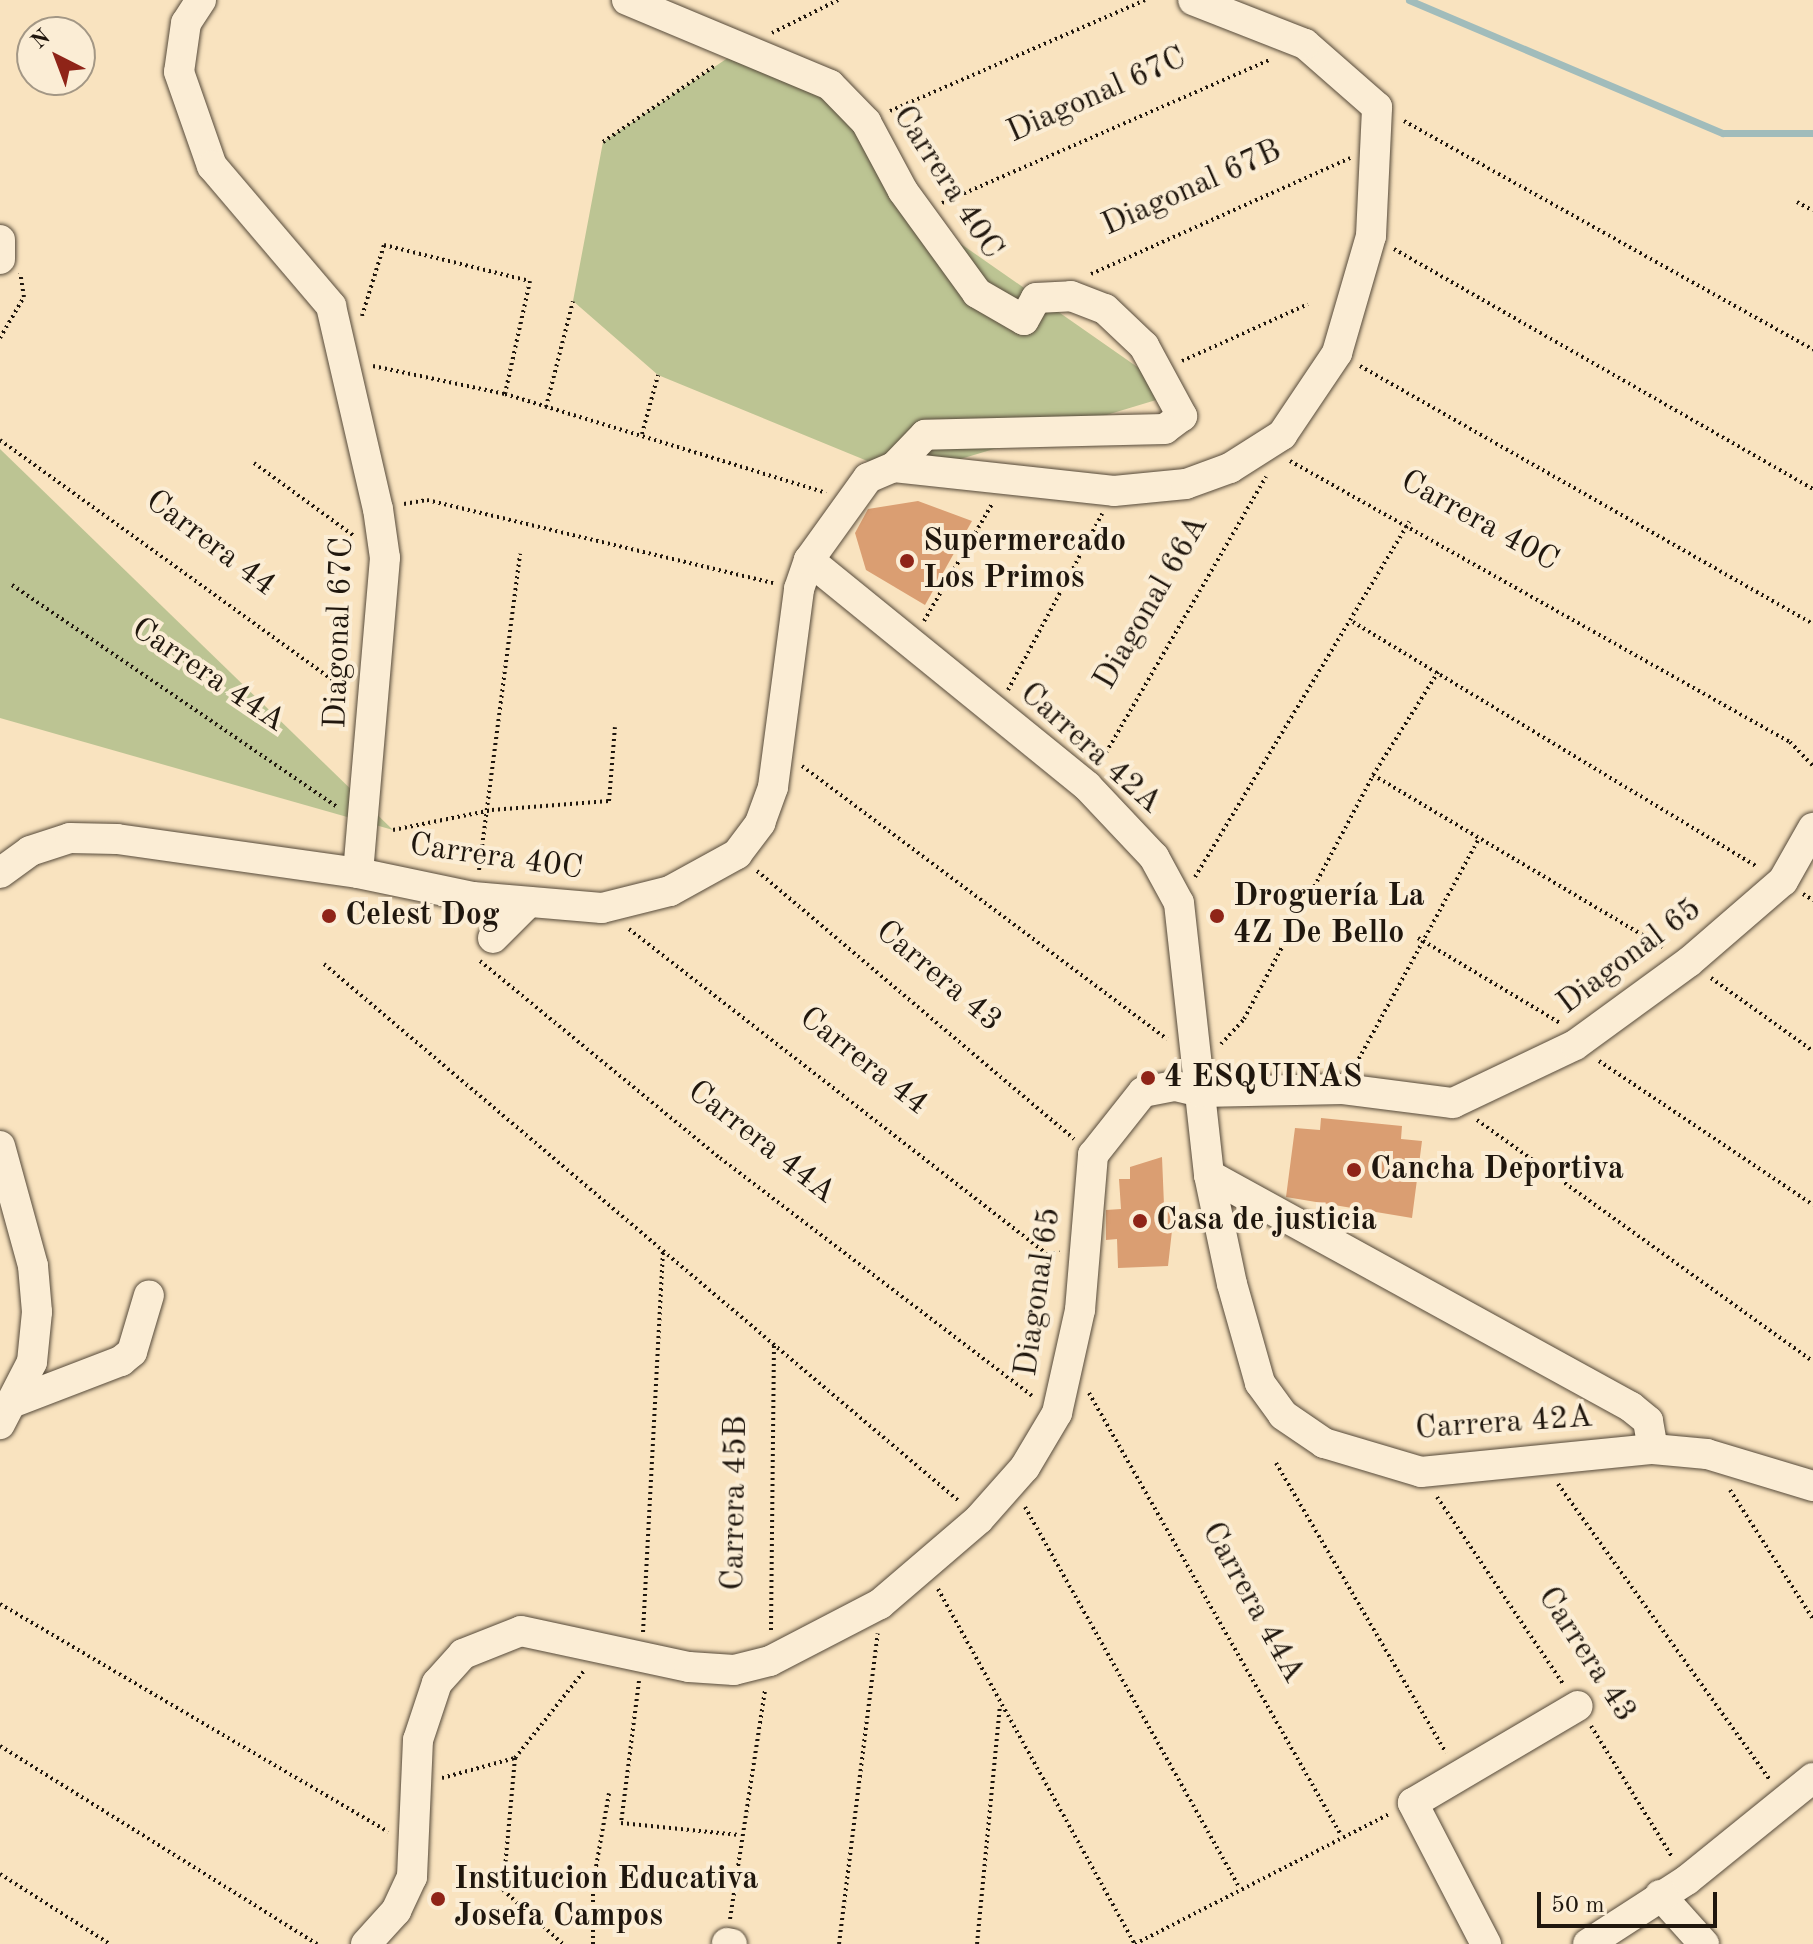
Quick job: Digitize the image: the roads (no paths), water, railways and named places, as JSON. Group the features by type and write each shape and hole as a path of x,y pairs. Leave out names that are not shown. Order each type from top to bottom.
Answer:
{"street":[{"name":"Diagonal 67C","path":"201,0 186,23 179,72 212,166 331,306 348,361 378,509 385,558 373,711 379,828 358,873"},
{"name":"Carrera 40C","path":"0,873 30,851 70,838 358,873 473,897 529,902 602,908 670,891 737,854 760,823 781,750 799,589 809,560 847,500 868,478 894,467 925,435 1165,429 1182,416 1144,346 1105,309 1071,296 1036,298 1024,320 997,311 959,275 918,214 866,122 830,85 627,0"},
{"path":"894,467 1114,491 1186,484 1271,452 1337,353 1371,236 1378,146 1377,107 1305,44 1193,0"},
{"name":"Carrera 42A","path":"809,560 913,640 996,713 1087,786 1154,857 1179,903 1202,1079 1209,1175 1260,1383 1283,1415 1324,1443 1421,1472 1653,1449 1707,1454 1813,1486"},
{"name":"Diagonal 65","path":"366,1944 396,1911 416,1849 416,1785 425,1712 437,1683 463,1654 521,1631 602,1648 641,1660 734,1670 770,1661 880,1604 927,1570 979,1519 1011,1483 1057,1413 1069,1370 1093,1155 1143,1092 1202,1079 1343,1089 1453,1103 1575,1045 1689,962 1783,881 1813,828"},
{"path":"484,946 529,902"},
{"path":"0,1146 33,1266 37,1312 32,1362 7,1413"},
{"path":"1209,1175 1631,1407 1648,1421 1653,1449"},
{"path":"7,1413 121,1361 132,1352 149,1295"},
{"path":"1486,1944 1413,1803 1578,1706"},
{"path":"1588,1944 1687,1880 1813,1778"},
{"path":"1660,1895 1704,1944"}],"waterway":[{"path":"1409,0 1723,133 1813,133"}],"place":[{"name":"Supermercado Los Primos","path":"907,561"},
{"name":"Celest Dog","path":"329,916"},
{"name":"Droguería La 4Z De Bello","path":"1217,916"},
{"name":"4 ESQUINAS","path":"1148,1078"},
{"name":"Cancha Deportiva","path":"1354,1170"},
{"name":"Casa de justicia","path":"1140,1221"},
{"name":"Institucion Educativa Josefa Campos","path":"438,1899"}]}
